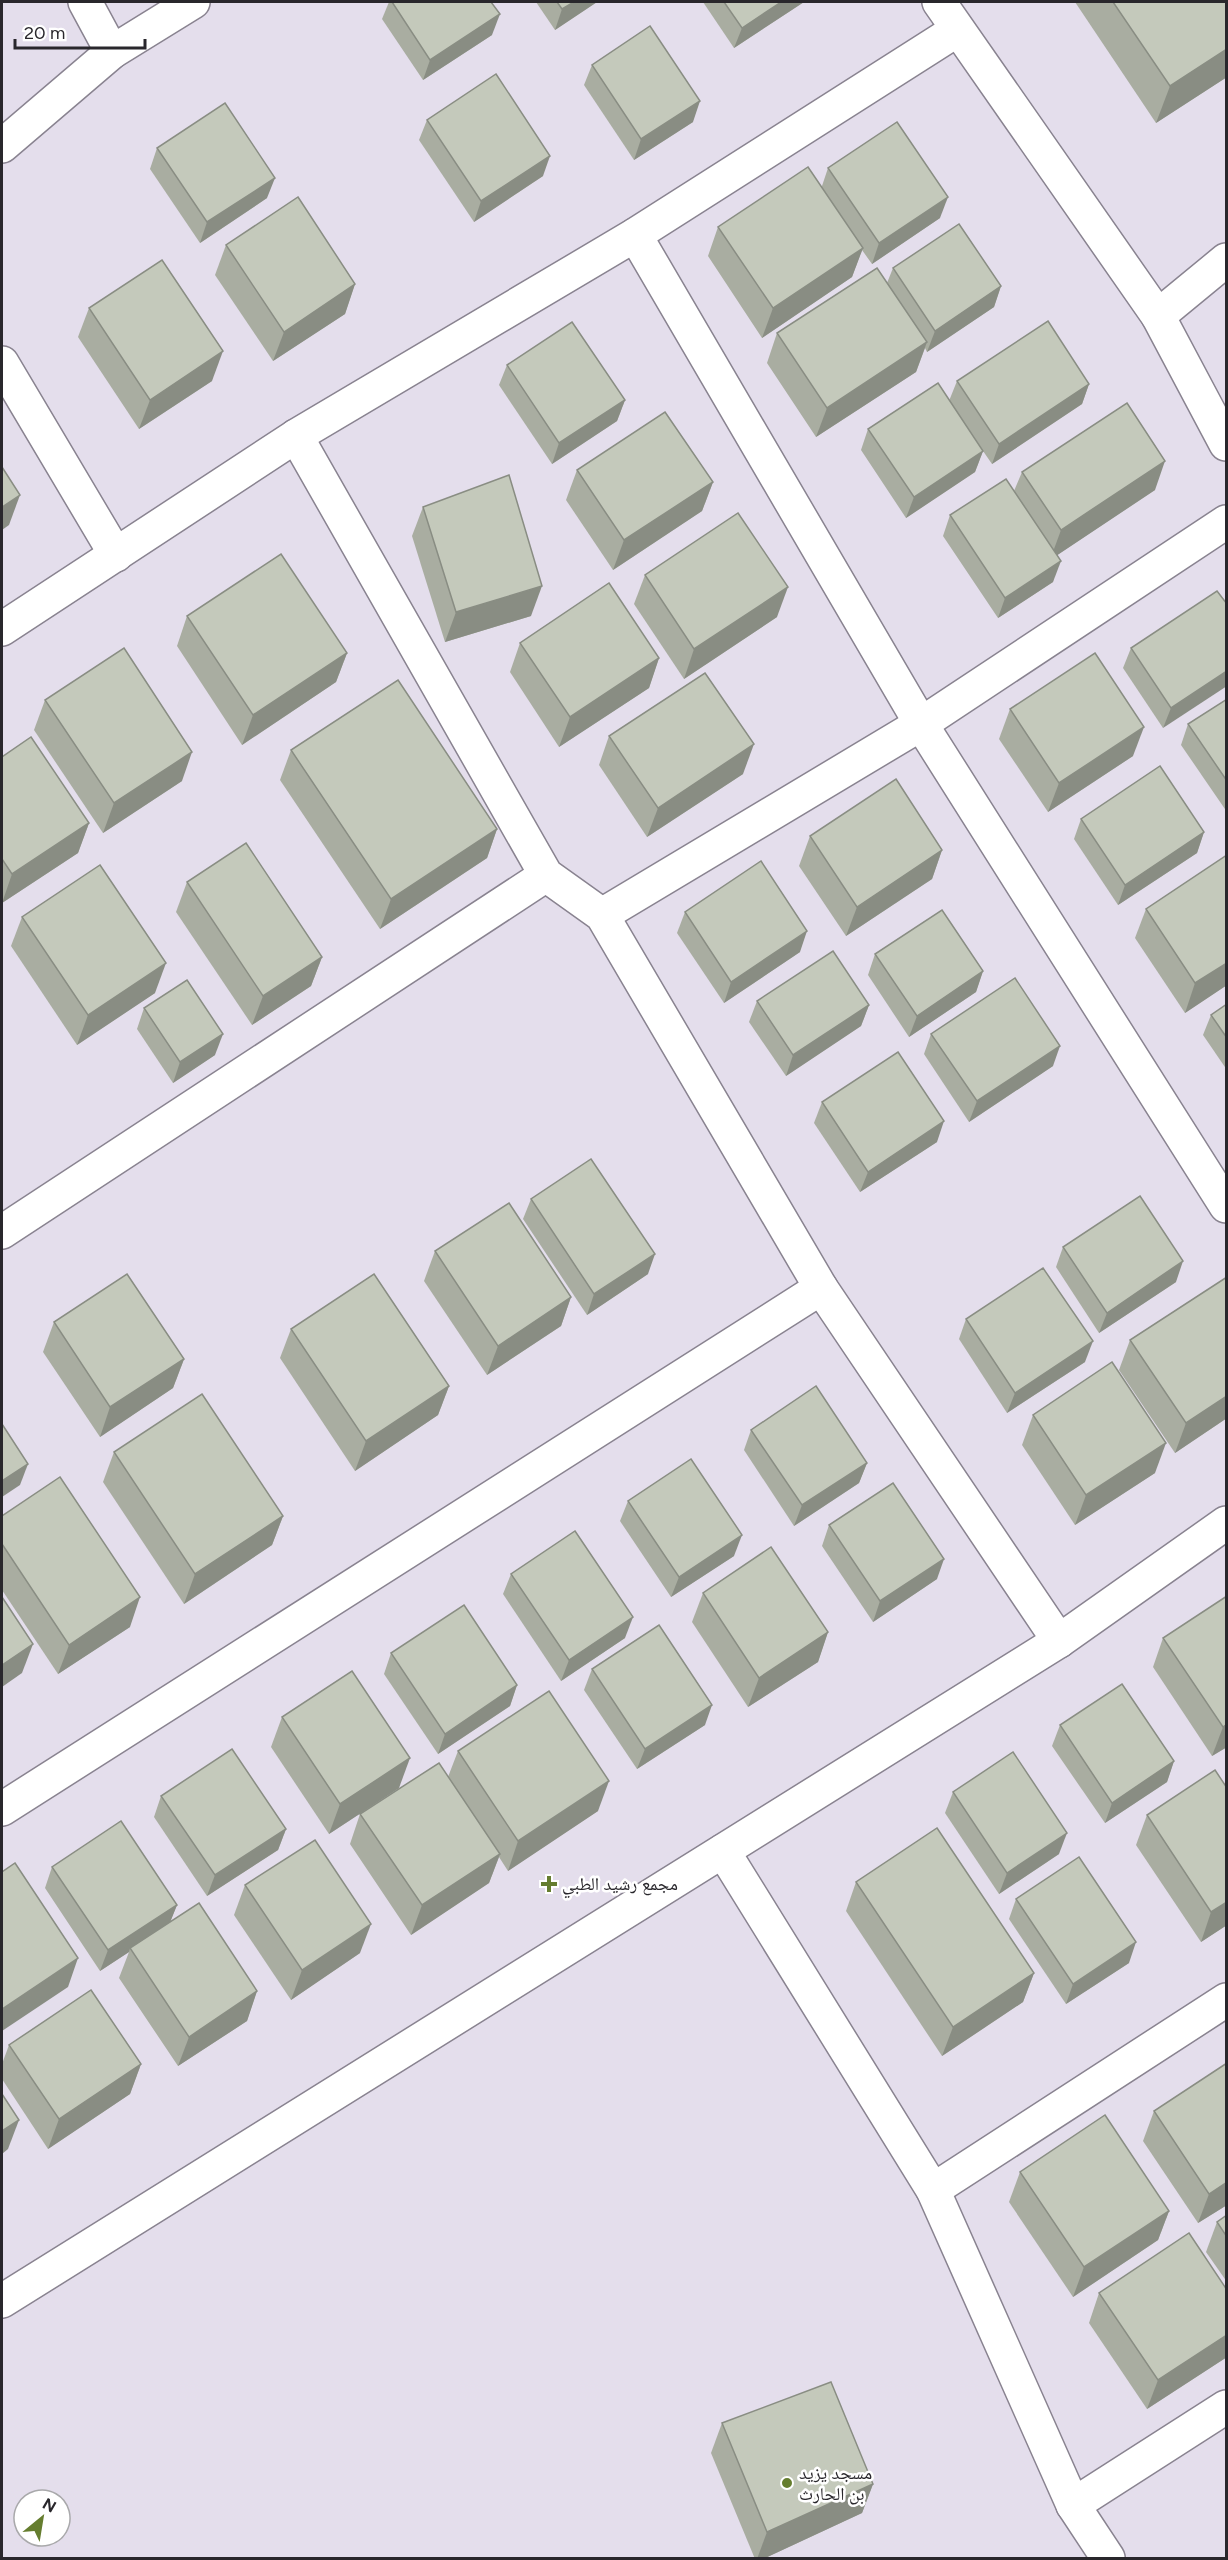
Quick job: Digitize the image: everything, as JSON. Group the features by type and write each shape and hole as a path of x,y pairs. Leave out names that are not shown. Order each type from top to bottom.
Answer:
{"street":[{"path":"85,2 112,52"},
{"path":"2,146 112,52 193,2"},
{"path":"939,2 1158,316 1227,444"},
{"path":"2,629 296,436 635,235 957,30"},
{"path":"635,235 921,724 1227,1206"},
{"path":"1158,316 1227,260"},
{"path":"2,363 116,555"},
{"path":"296,436 546,875 602,915 821,1288 1059,1641"},
{"path":"602,915 921,724 1227,522"},
{"path":"2,1232 546,875"},
{"path":"2,1809 821,1288"},
{"path":"2,2301 1059,1641 1227,1523"},
{"path":"723,1851 933,2190 1073,2505 1108,2559"},
{"path":"933,2190 1227,2000"},
{"path":"1073,2505 1227,2407"}],"building":[{"path":"392,2 491,2 500,14 430,60"},
{"path":"557,2 574,2 562,9"},
{"path":"724,2 781,2 742,28"},
{"path":"1113,2 1227,2 1227,49 1170,86"},
{"path":"650,26 700,101 641,139 592,65"},
{"path":"496,74 550,156 481,201 427,120"},
{"path":"225,103 275,178 207,222 157,148"},
{"path":"897,122 948,197 879,243 828,168"},
{"path":"808,167 863,248 773,308 718,227"},
{"path":"298,197 355,284 284,332 226,245"},
{"path":"959,224 1001,286 935,331 893,268"},
{"path":"162,260 223,351 150,400 89,308"},
{"path":"877,268 927,342 827,408 777,333"},
{"path":"1048,321 1089,384 999,444 957,381"},
{"path":"572,322 625,400 559,443 507,365"},
{"path":"938,383 983,451 914,497 868,429"},
{"path":"1127,403 1165,461 1061,530 1022,472"},
{"path":"665,412 713,482 624,540 577,470"},
{"path":"2,467 20,495 2,507"},
{"path":"509,475 542,586 456,612 423,507"},
{"path":"1006,479 1061,561 1005,598 950,515"},
{"path":"738,513 788,587 694,649 645,575"},
{"path":"281,554 347,653 253,715 187,616"},
{"path":"609,583 659,658 570,717 520,643"},
{"path":"1217,591 1227,604 1227,671 1171,708 1131,648"},
{"path":"124,648 192,752 114,803 45,700"},
{"path":"1095,653 1144,727 1059,783 1010,709"},
{"path":"705,673 754,744 658,808 609,736"},
{"path":"398,680 497,829 391,899 291,750"},
{"path":"1227,699 1227,781 1188,724"},
{"path":"31,737 89,823 12,874 2,859 2,757"},
{"path":"1160,766 1204,832 1125,885 1081,819"},
{"path":"896,779 942,850 857,907 810,836"},
{"path":"246,843 322,957 263,996 187,882"},
{"path":"1227,855 1227,963 1195,983 1146,909"},
{"path":"761,861 807,931 731,982 685,912"},
{"path":"100,865 166,963 88,1015 22,917"},
{"path":"942,910 983,971 917,1016 875,954"},
{"path":"833,951 869,1005 793,1055 757,1001"},
{"path":"1015,978 1060,1046 977,1101 931,1034"},
{"path":"187,980 223,1034 180,1062 144,1008"},
{"path":"1227,1004 1227,1038 1211,1015"},
{"path":"898,1052 944,1121 868,1172 822,1102"},
{"path":"591,1159 655,1254 594,1294 531,1199"},
{"path":"1140,1196 1183,1261 1107,1313 1063,1247"},
{"path":"509,1203 571,1297 498,1346 435,1251"},
{"path":"1043,1268 1093,1341 1015,1393 966,1319"},
{"path":"127,1274 184,1359 110,1407 54,1322"},
{"path":"374,1274 449,1386 366,1441 291,1329"},
{"path":"1227,1277 1227,1396 1186,1423 1130,1340"},
{"path":"1112,1362 1166,1443 1086,1495 1033,1415"},
{"path":"816,1386 867,1463 802,1505 751,1430"},
{"path":"202,1394 283,1516 195,1574 114,1452"},
{"path":"2,1424 28,1464 2,1481"},
{"path":"691,1459 742,1535 679,1577 628,1501"},
{"path":"60,1477 140,1597 69,1645 2,1544 2,1516"},
{"path":"893,1483 944,1559 880,1601 829,1525"},
{"path":"575,1531 633,1617 569,1660 511,1574"},
{"path":"771,1547 828,1632 759,1678 703,1593"},
{"path":"1227,1596 1227,1724 1223,1727 1163,1638"},
{"path":"2,1597 33,1644 2,1665"},
{"path":"464,1605 517,1685 445,1734 391,1653"},
{"path":"659,1625 712,1705 645,1749 592,1669"},
{"path":"352,1671 410,1758 340,1804 282,1717"},
{"path":"1122,1684 1174,1761 1112,1803 1060,1725"},
{"path":"549,1691 609,1781 518,1841 458,1751"},
{"path":"232,1749 286,1829 215,1875 161,1796"},
{"path":"1013,1752 1067,1833 1007,1873 953,1792"},
{"path":"439,1763 500,1854 422,1905 360,1814"},
{"path":"1215,1770 1227,1788 1227,1902 1211,1912 1147,1815"},
{"path":"121,1821 177,1905 108,1950 52,1867"},
{"path":"937,1828 1034,1973 953,2027 856,1882"},
{"path":"315,1840 371,1924 302,1970 245,1885"},
{"path":"1079,1857 1136,1942 1073,1984 1016,1899"},
{"path":"15,1863 78,1958 2,2009 2,1872"},
{"path":"199,1903 257,1991 189,2037 130,1948"},
{"path":"91,1990 141,2064 59,2119 9,2045"},
{"path":"1227,2063 1227,2182 1209,2194 1154,2111"},
{"path":"2,2094 19,2120 2,2131"},
{"path":"1105,2115 1169,2211 1084,2267 1020,2172"},
{"path":"1227,2215 1227,2237 1217,2222"},
{"path":"1189,2233 1227,2290 1227,2335 1158,2380 1099,2293"},
{"name":"مسجد يزيد بن الحارث","path":"831,2382 873,2484 767,2532 722,2423"}],"place":[{"name":"مجمع رشيد الطبي","path":"549,1884"},
{"name":"مسجد يزيد بن الحارث","path":"787,2483"}]}
